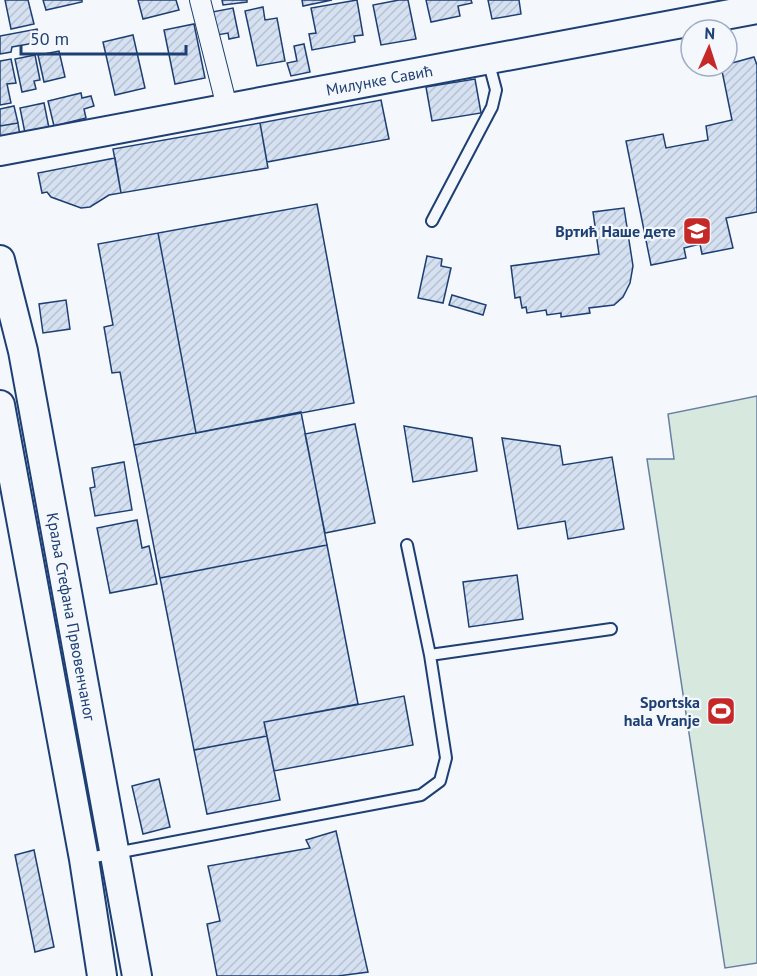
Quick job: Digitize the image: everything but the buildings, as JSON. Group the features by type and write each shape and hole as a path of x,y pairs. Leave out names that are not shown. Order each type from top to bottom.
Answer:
{"street":[{"path":"200,0 227,107"},
{"name":"Милунке Савић","path":"0,151 757,9"},
{"name":"Краља Стефана Првовенчаног","path":"0,260 11,353 115,853 137,976"},
{"name":"Краља Стефана Првовенчаног","path":"0,405 84,859 102,976"}],"lane":[{"path":"432,221 492,107 496,90 488,60"},
{"path":"84,859 421,795 440,782 446,758 430,655 408,545"},
{"path":"430,655 611,629"}],"shaded area":[{"name":"Sportska hala Vranje","path":"757,396 757,963 725,968 647,459 674,459 668,414"}],"place":[{"name":"Вртић Наше дете","path":"697,231"},
{"name":"Sportska hala Vranje","path":"721,711"}]}
